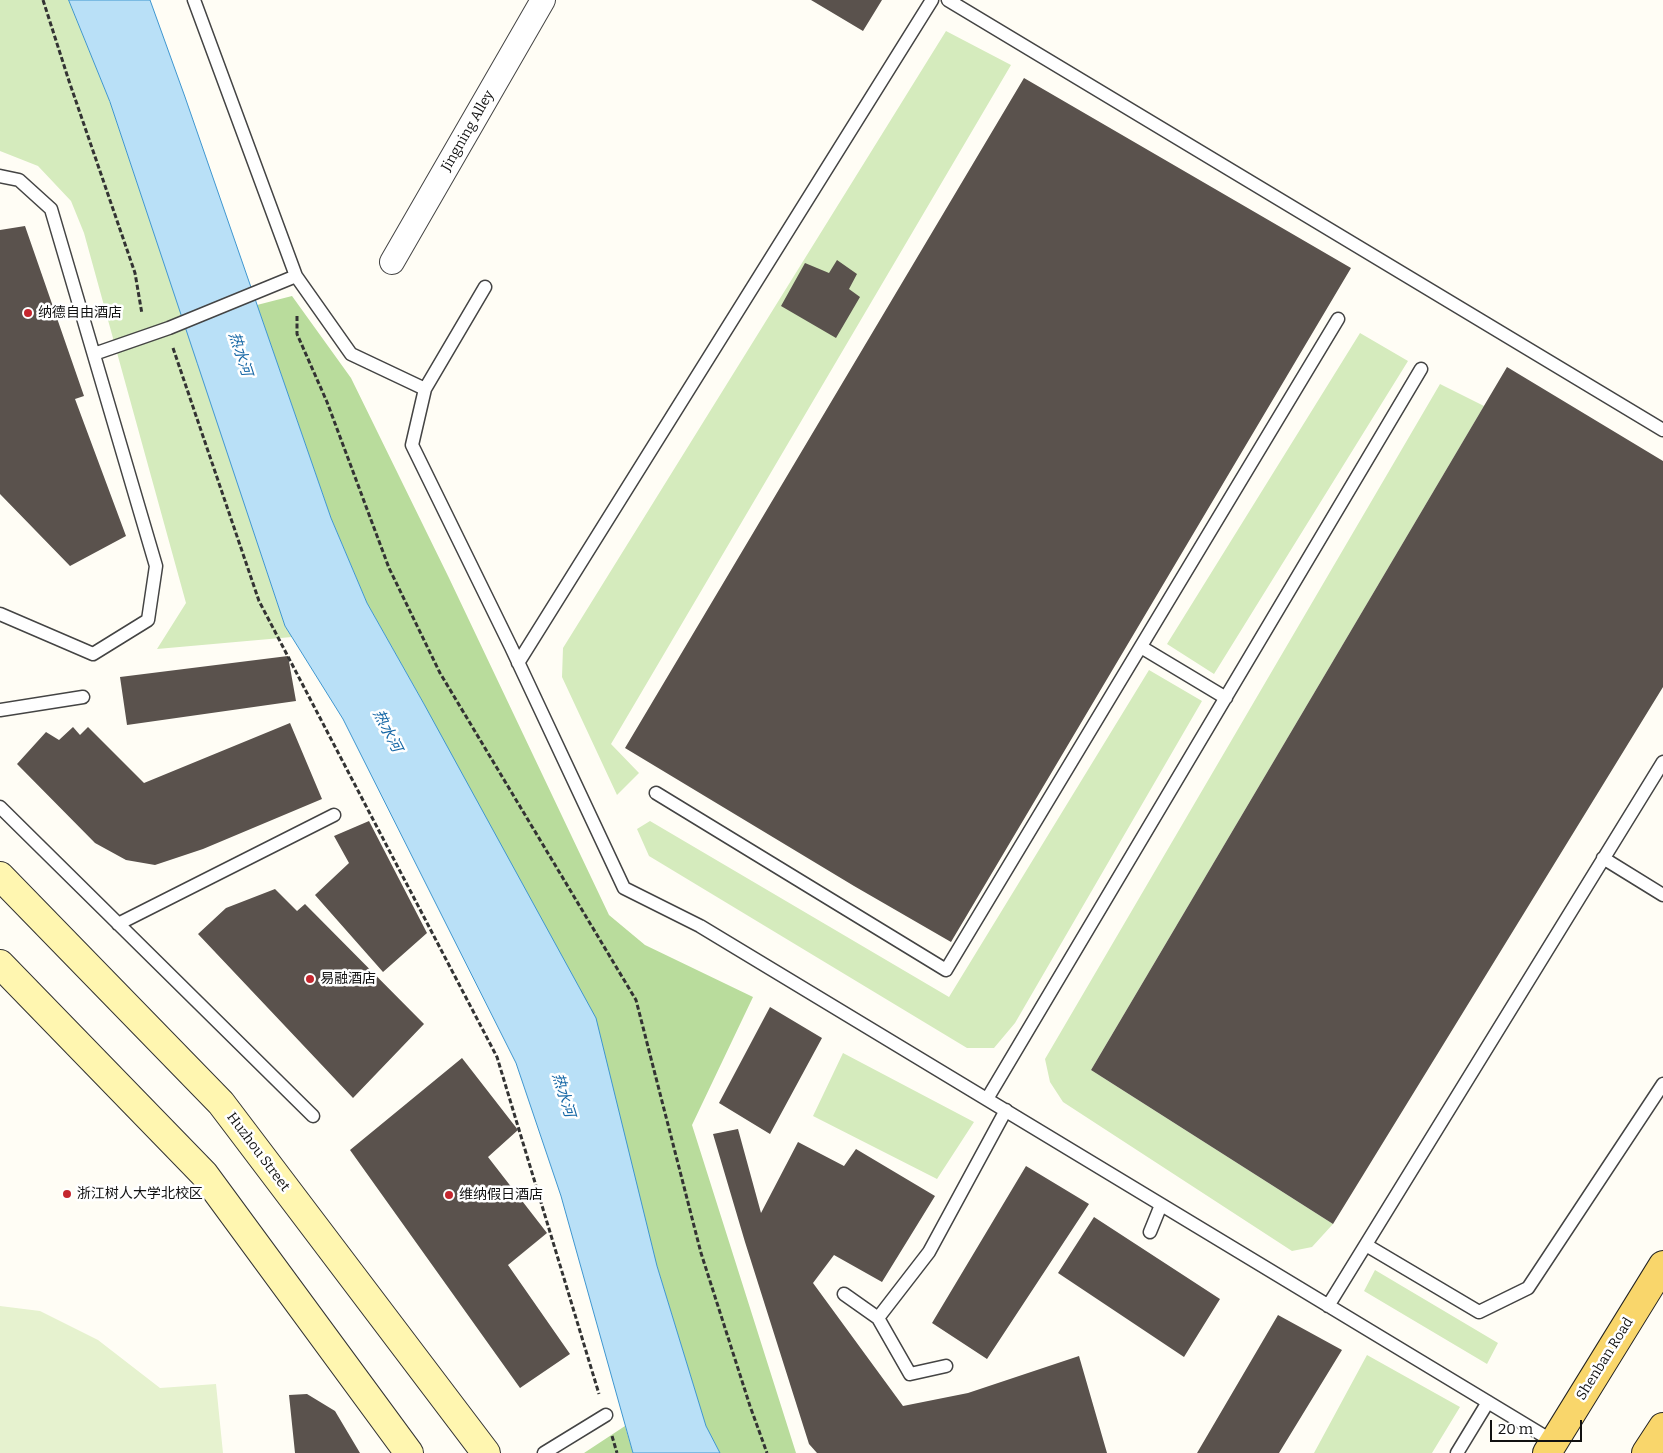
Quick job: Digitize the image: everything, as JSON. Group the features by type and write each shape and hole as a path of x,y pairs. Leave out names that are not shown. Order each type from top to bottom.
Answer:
{"main road":[{"name":"Huzhou Street","path":"0,876 221,1103 486,1453"},
{"path":"0,964 204,1174 409,1453"},
{"name":"Shenban Road","path":"1551,1447 1663,1266"},
{"path":"1646,1453 1663,1426"}],"street":[{"name":"Jingning Alley","path":"392,262 543,0"}],"lane":[{"path":"194,0 296,276 351,354 425,389"},
{"path":"518,663 932,0"},
{"path":"948,0 1663,430"},
{"path":"0,176 19,180 51,209 156,566 148,620 93,654 0,614"},
{"path":"94,354 169,328 296,276"},
{"path":"484,287 425,389 412,445 518,663 624,888 700,926 1006,1110 1488,1402 1551,1447"},
{"path":"656,793 946,970 1338,319"},
{"path":"987,1100 1421,369"},
{"path":"1140,647 1226,698"},
{"path":"0,710 83,697"},
{"path":"1328,1306 1663,762"},
{"path":"0,807 313,1116"},
{"path":"118,924 334,815"},
{"path":"1604,858 1663,894"},
{"path":"1366,1245 1479,1312 1528,1288 1663,1084"},
{"path":"878,1318 930,1252 1006,1110"},
{"path":"1150,1232 1161,1204"},
{"path":"844,1294 878,1318 910,1374 946,1366"},
{"path":"1457,1453 1488,1402"},
{"path":"544,1453 606,1415"}],"path":[{"path":"43,0 135,273 146,336 172,345 259,601 497,1057 618,1453"},
{"path":"296,276 297,334 327,402 389,568 440,673 636,1000 701,1253 767,1453"}],"green space":[{"path":"0,0 69,0 110,102 285,626 292,637 157,649 186,603 84,233 71,201 38,166 0,151"},
{"path":"946,31 1011,65 611,744 639,773 617,795 562,677 563,648"},
{"path":"292,296 351,378 449,578 609,915 645,945 753,997 692,1125 796,1453 720,1453 706,1427 657,1266 424,704 367,603 331,518 257,305"},
{"path":"1360,333 1408,361 1214,674 1167,644"},
{"path":"1440,384 1484,406 1091,1070 1333,1224 1312,1247 1292,1251 1063,1102 1050,1082 1045,1059"},
{"path":"1149,670 1202,701 1015,1023 994,1048 967,1048 649,856 637,829 650,821 949,997"},
{"path":"843,1053 974,1122 937,1179 813,1116"},
{"path":"1375,1270 1498,1343 1487,1364 1364,1291"},
{"path":"0,1306 40,1311 98,1340 160,1388 216,1384 223,1453 0,1453"},
{"path":"1367,1355 1460,1407 1432,1453 1314,1453"},
{"path":"625,1426 633,1453 584,1453"}],"water":[{"name":"热水河","path":"69,0 150,0 331,518 367,603 596,1018 657,1266 706,1426 720,1453 633,1453 561,1196 516,1063 343,719 285,626 110,102"}],"building":[{"path":"811,0 882,0 863,31"},
{"path":"1024,78 1351,268 951,942 625,748"},
{"path":"25,226 84,396 75,399 126,536 70,566 0,494 0,230"},
{"path":"837,260 857,274 849,289 860,297 836,338 781,306 805,263 829,273"},
{"path":"1507,367 1663,461 1663,687 1333,1224 1091,1070"},
{"path":"288,656 296,701 127,725 120,677"},
{"path":"290,723 322,799 203,849 155,865 126,860 95,843 17,764 46,732 59,740 73,727 80,735 88,727 144,783"},
{"path":"369,821 427,933 383,972 315,895 349,863 334,836"},
{"name":"易融酒店","path":"275,889 297,911 305,904 424,1024 353,1098 198,934 226,908"},
{"path":"770,1007 822,1038 770,1134 719,1103"},
{"name":"维纳假日酒店","path":"462,1058 518,1130 488,1157 547,1233 508,1265 570,1354 520,1388 350,1150"},
{"path":"738,1129 761,1213 798,1142 844,1166 856,1149 935,1196 882,1282 834,1255 813,1283 903,1406 968,1393 1079,1356 1107,1453 817,1453 809,1444 713,1134"},
{"path":"1026,1166 1089,1204 987,1359 932,1323"},
{"path":"1094,1217 1220,1299 1184,1357 1058,1273"},
{"path":"1278,1315 1342,1350 1279,1453 1197,1453"},
{"path":"307,1394 335,1411 360,1453 295,1453 289,1395"}],"place":[{"name":"纳德自由酒店","path":"28,313"},
{"name":"易融酒店","path":"310,979"},
{"name":"浙江树人大学北校区","path":"67,1194"},
{"name":"维纳假日酒店","path":"449,1195"}]}
